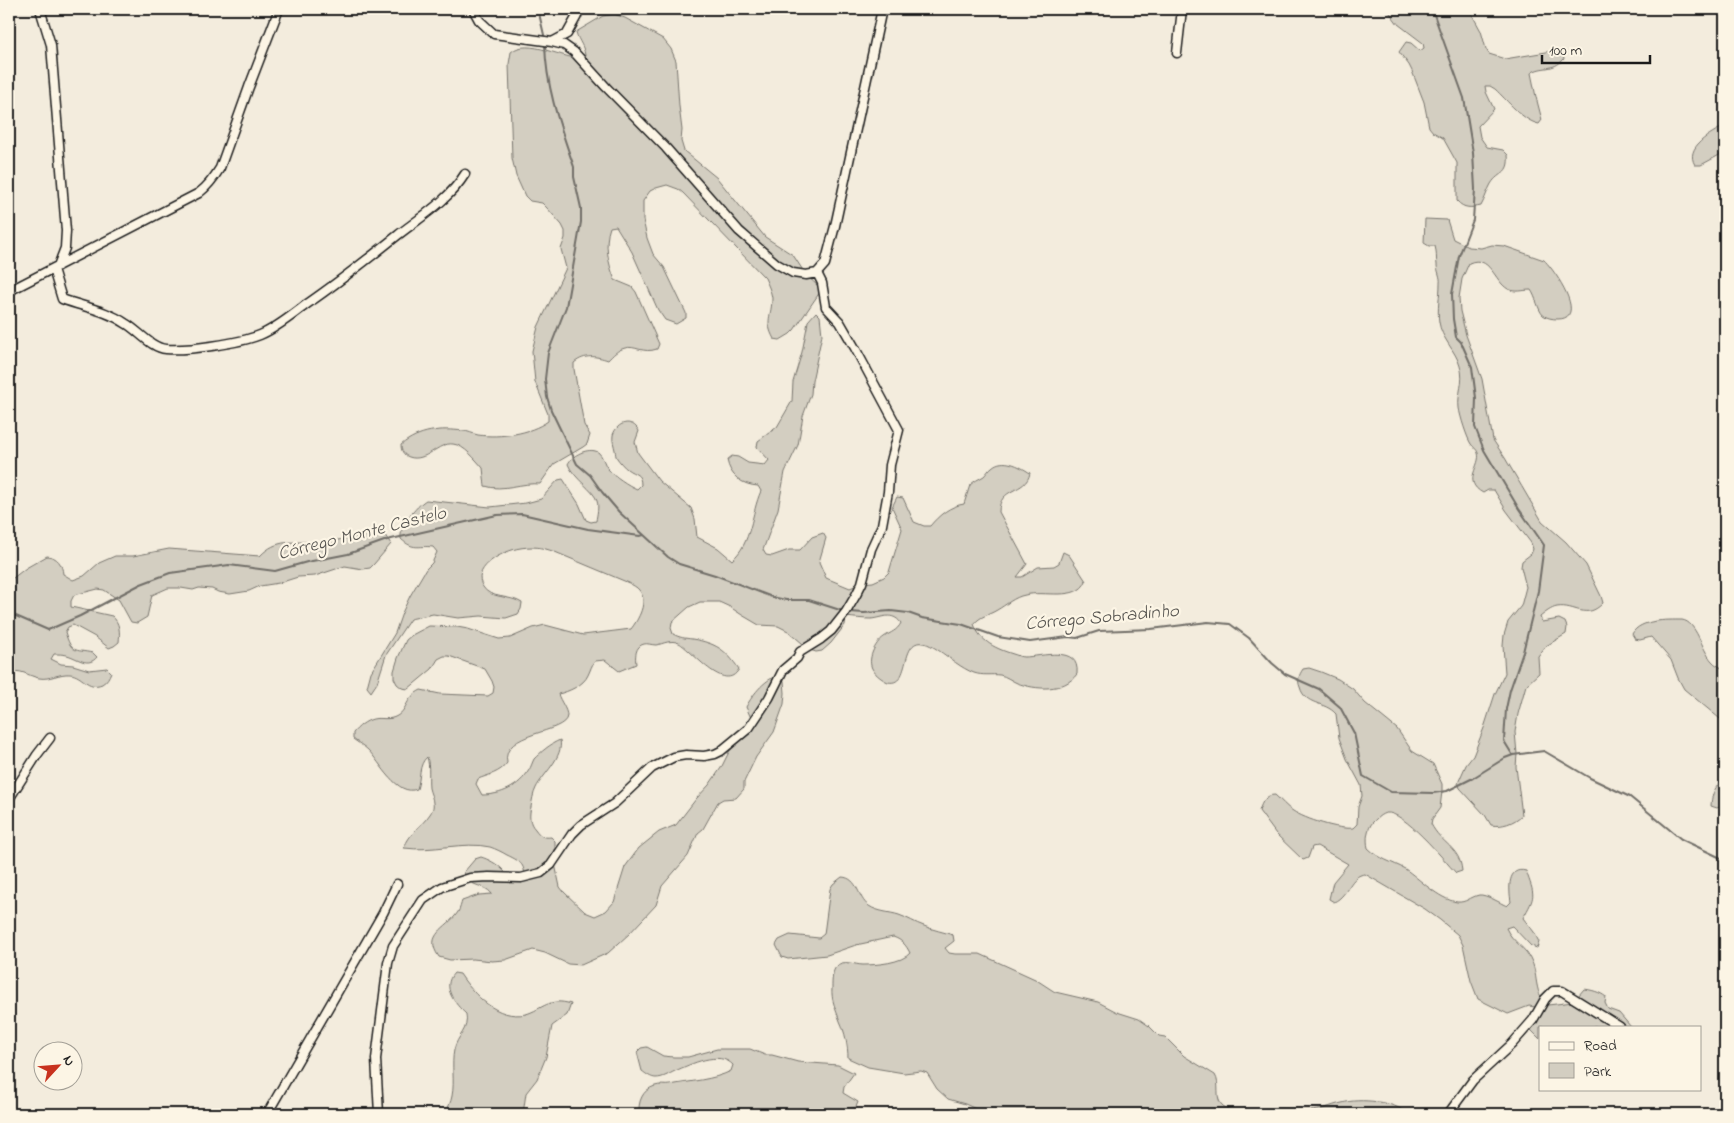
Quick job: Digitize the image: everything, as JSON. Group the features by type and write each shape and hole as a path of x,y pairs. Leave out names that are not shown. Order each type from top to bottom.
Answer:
{"street":[{"path":"40,9 51,45 66,231 65,248 55,267 59,296 62,299 98,309 125,322 154,345 163,349 188,348 250,338 272,328 342,280 426,214 458,185 465,174"},
{"path":"9,291 199,193 214,179 220,168 279,9"},
{"path":"473,9 479,20 494,34 552,42 564,45 574,52 606,88 666,148 739,231 772,261 800,274 808,275 817,273 825,264 882,9"},
{"path":"552,42 567,34 577,16 578,9"},
{"path":"1177,53 1182,9"},
{"path":"379,1114 376,1059 388,963 393,946 401,930 423,900 442,887 470,878 489,876 521,878 541,872 551,865 572,834 581,825 614,803 652,768 674,757 704,756 721,751 749,728 769,698 783,670 800,652 821,640 831,631 846,612 862,584 871,549 882,525 888,492 890,465 899,430 840,322 831,314 825,304 822,283 817,273"},
{"path":"9,799 36,755 50,738"},
{"path":"267,1114 383,913 397,884"},
{"path":"1448,1114 1473,1080 1512,1044 1533,1020 1545,999 1554,991 1562,991 1618,1026"}],"green space":[{"path":"1387,9 1469,9 1481,31 1489,54 1505,59 1558,50 1563,53 1564,59 1560,63 1531,73 1542,120 1539,124 1521,115 1495,89 1485,86 1494,109 1478,126 1480,137 1487,147 1503,150 1508,155 1508,161 1506,170 1491,184 1481,206 1468,207 1457,201 1457,163 1443,138 1429,127 1424,102 1412,71 1399,52 1406,42 1411,43 1420,51 1424,48 1423,43 1398,24"},
{"path":"614,14 663,39 671,49 676,61 682,130 681,141 684,151 717,178 765,237 793,255 806,275 818,286 820,292 794,330 780,340 774,339 769,328 772,298 765,278 678,189 667,185 650,191 643,201 643,220 647,238 653,254 664,267 686,313 686,318 676,324 665,320 658,310 632,252 616,226 610,227 607,240 608,254 615,280 632,287 636,292 659,344 657,349 648,351 629,347 617,351 608,360 591,357 582,358 574,363 584,425 590,435 587,444 554,464 540,484 492,488 485,486 483,468 470,453 457,445 448,444 426,455 415,458 405,455 401,445 415,436 431,431 455,430 467,431 478,435 496,436 524,432 548,421 548,414 535,382 532,351 538,327 566,268 561,249 565,238 565,231 542,203 530,201 525,196 516,176 512,158 509,64 511,52 518,48 527,47 585,59 584,51 576,32 603,16"},
{"path":"1725,126 1725,152 1701,165 1695,165 1693,152 1696,147 1706,137"},
{"path":"1425,219 1447,220 1453,239 1469,247 1504,246 1544,260 1561,282 1570,302 1570,311 1567,317 1552,319 1546,317 1541,313 1531,290 1517,291 1508,289 1487,265 1476,261 1469,263 1462,279 1459,298 1466,335 1482,379 1493,440 1542,521 1566,542 1586,565 1603,603 1591,611 1557,607 1540,617 1542,622 1559,619 1565,622 1567,627 1566,634 1546,646 1538,656 1539,673 1526,685 1515,732 1516,767 1522,815 1504,825 1491,825 1485,815 1460,788 1458,783 1466,765 1473,756 1495,694 1505,673 1504,635 1508,622 1521,606 1526,587 1521,567 1522,561 1531,554 1533,549 1531,543 1506,510 1494,490 1488,490 1483,493 1474,483 1473,478 1478,453 1469,441 1460,412 1459,403 1462,377 1460,366 1440,328 1438,312 1440,278 1435,246 1429,246 1424,243"},
{"path":"816,312 820,316 822,335 811,394 803,416 798,445 785,472 778,509 763,550 766,555 772,556 789,550 800,550 812,537 823,533 826,538 819,562 826,578 850,588 862,583 873,582 884,577 889,572 902,529 892,507 897,497 903,498 914,522 930,526 945,512 964,504 970,485 984,476 996,464 1016,465 1030,473 1028,480 1003,498 999,512 1027,564 1017,577 1022,577 1038,567 1054,566 1059,563 1063,552 1069,555 1086,581 1076,591 1068,593 1021,596 982,617 974,624 980,636 995,647 1007,652 1024,657 1049,654 1066,655 1076,665 1077,674 1065,684 1057,687 1033,687 1017,683 1000,675 984,675 969,671 925,643 916,644 910,649 901,675 896,681 888,682 874,672 870,661 872,652 878,643 896,630 901,623 894,617 887,616 871,619 846,617 845,625 831,643 822,651 816,652 810,650 788,631 778,626 759,625 719,602 700,602 689,607 672,622 673,634 720,648 739,669 733,676 726,677 717,674 685,647 673,641 656,645 641,645 636,652 636,664 619,671 605,660 595,661 583,682 571,690 558,694 567,713 564,722 513,745 508,753 507,763 494,773 478,779 476,784 482,795 503,792 509,789 525,776 537,756 560,740 559,753 556,759 535,790 530,810 530,819 533,827 540,835 551,837 555,841 555,864 560,887 585,912 595,916 606,911 614,902 625,867 639,848 659,832 676,825 709,785 729,752 741,737 751,718 746,707 749,702 765,683 775,676 781,675 784,681 784,704 774,732 756,757 744,782 744,789 736,798 723,799 718,802 703,829 698,833 688,856 662,886 656,905 608,953 581,965 568,964 545,953 533,950 505,960 492,961 473,959 450,960 439,957 435,949 435,937 458,912 462,901 479,895 492,894 485,888 472,883 466,877 464,872 475,859 481,857 498,865 513,882 525,881 522,865 501,852 480,845 426,849 404,848 412,834 431,813 433,807 433,799 429,788 427,757 421,767 417,789 403,788 396,784 368,750 353,739 353,733 362,724 370,720 397,716 412,696 421,690 440,694 488,696 493,693 492,681 485,669 449,656 438,659 432,669 408,689 402,688 397,684 394,678 394,671 406,640 429,626 468,629 499,639 510,638 545,625 583,635 631,629 639,616 643,599 638,589 629,583 555,552 535,547 512,550 488,563 483,568 480,580 486,591 522,603 518,614 506,618 481,616 458,618 433,614 410,619 386,655 377,683 371,692 367,687 371,672 395,633 410,596 437,552 433,547 413,546 405,543 401,539 401,534 405,523 413,512 426,500 490,507 526,503 541,499 558,480 563,479 579,504 586,520 596,521 597,501 568,464 573,458 585,451 598,452 610,471 637,489 641,485 640,478 626,468 618,459 613,441 613,435 618,427 629,423 633,424 639,431 635,442 638,453 659,481 691,508 695,519 697,537 718,548 732,560 744,545 761,491 758,486 747,484 738,479 731,471 727,460 732,456 748,463 765,465 769,460 757,447 758,441 777,427 792,401 793,382 802,352 808,321"},
{"path":"376,529 382,531 391,544 370,568 363,569 345,566 315,576 298,577 260,586 249,591 230,594 212,589 168,588 152,595 147,617 137,623 131,622 119,600 104,590 98,589 74,595 71,607 112,616 115,619 119,628 119,642 109,648 95,637 73,625 68,627 65,632 72,647 93,653 97,657 90,662 86,662 67,655 54,654 51,659 61,664 73,665 89,670 107,668 111,672 107,680 102,684 92,685 70,674 43,678 17,671 9,673 9,581 26,568 47,556 57,559 62,567 63,574 73,580 84,576 99,563 115,556 133,556 169,549 260,556 266,550 279,544 339,540 362,535"},
{"path":"1662,620 1682,620 1687,622 1695,631 1712,661 1725,670 1725,723 1684,689 1671,660 1651,637 1640,640 1635,639 1632,634 1641,625 1647,623"},
{"path":"1309,668 1321,672 1338,679 1353,689 1365,703 1397,729 1412,751 1433,764 1442,784 1442,791 1440,808 1432,819 1431,824 1458,856 1462,871 1456,873 1423,837 1402,819 1393,814 1386,813 1379,816 1373,822 1369,828 1368,848 1381,858 1405,869 1436,893 1457,902 1463,902 1482,895 1507,906 1511,902 1510,885 1512,875 1520,870 1526,871 1533,895 1523,918 1539,942 1537,948 1531,946 1512,926 1506,928 1530,957 1540,996 1548,1005 1573,1002 1584,989 1596,992 1606,997 1605,1003 1608,1009 1619,1013 1630,1026 1539,1026 1539,1038 1530,1029 1527,1021 1534,1013 1535,1007 1529,1006 1508,1014 1478,999 1471,981 1463,945 1458,935 1425,909 1365,874 1356,878 1339,899 1334,902 1329,899 1333,882 1348,864 1317,846 1312,847 1308,858 1303,860 1276,834 1259,811 1264,800 1269,796 1275,795 1290,809 1314,820 1331,826 1347,828 1353,828 1357,824 1358,807 1362,796 1361,785 1347,759 1339,738 1336,714 1306,697 1303,693 1299,684 1299,678 1303,669"},
{"path":"1725,773 1725,805 1717,808 1711,806 1714,791"},
{"path":"842,877 852,881 869,906 953,935 954,941 945,948 949,953 980,954 1035,979 1055,992 1098,1002 1117,1012 1139,1019 1159,1036 1165,1037 1184,1056 1215,1075 1218,1083 1220,1103 1229,1110 1242,1113 1279,1109 1313,1111 1338,1104 1367,1101 1386,1103 1395,1106 1407,1114 987,1114 948,1099 937,1089 927,1073 921,1071 904,1073 868,1067 848,1058 845,1034 832,997 833,973 835,968 842,963 875,965 901,959 910,953 905,945 893,937 856,945 827,955 788,959 782,957 776,945 779,940 790,935 819,938 824,934 830,889"},
{"path":"454,973 460,974 472,990 487,1004 505,1013 515,1015 526,1014 547,1004 557,1002 571,1004 567,1015 552,1026 546,1057 537,1079 526,1093 523,1114 445,1114 453,1090 454,1050 466,1025 466,1014 454,1000 449,989 450,978"},
{"path":"647,1047 663,1056 674,1057 688,1057 717,1049 750,1049 765,1055 798,1062 838,1065 854,1073 844,1087 843,1093 858,1102 856,1107 845,1109 835,1114 639,1114 639,1105 647,1090 657,1085 670,1085 717,1076 731,1071 733,1065 727,1061 713,1058 689,1065 664,1077 654,1078 642,1071 637,1052 641,1048"}],"waterway":[{"name":"Córrego Sobradinho","path":"538,9 544,35"},
{"path":"1432,9 1464,98 1473,153 1475,189 1473,220 1459,256 1452,294 1456,337 1461,342 1472,367 1476,398 1475,427 1484,450 1519,509 1544,545 1538,591 1506,709 1504,741 1512,754"},
{"name":"Córrego Sobradinho","path":"545,44 551,91 574,167 574,177 581,208 581,222 566,307 548,353 545,379 551,410 577,464 590,475 619,512 668,557 679,564 715,575 772,597 786,600 809,600 843,611"},
{"name":"Córrego Monte Castelo","path":"9,613 48,630 80,616 141,584 170,573 229,565 275,571 307,562 348,554 387,540 497,515 522,514 588,529 644,535"},
{"name":"Córrego Sobradinho","path":"850,612 891,611 908,613 922,618 961,624 998,637 1030,642 1068,637 1077,638 1099,631 1151,629 1208,622 1230,624 1249,638 1285,674 1319,689 1340,707 1354,733 1363,776 1391,792 1433,793 1447,791 1473,778 1505,758 1513,755 1544,751 1590,778 1630,797 1681,839 1725,860"}]}
